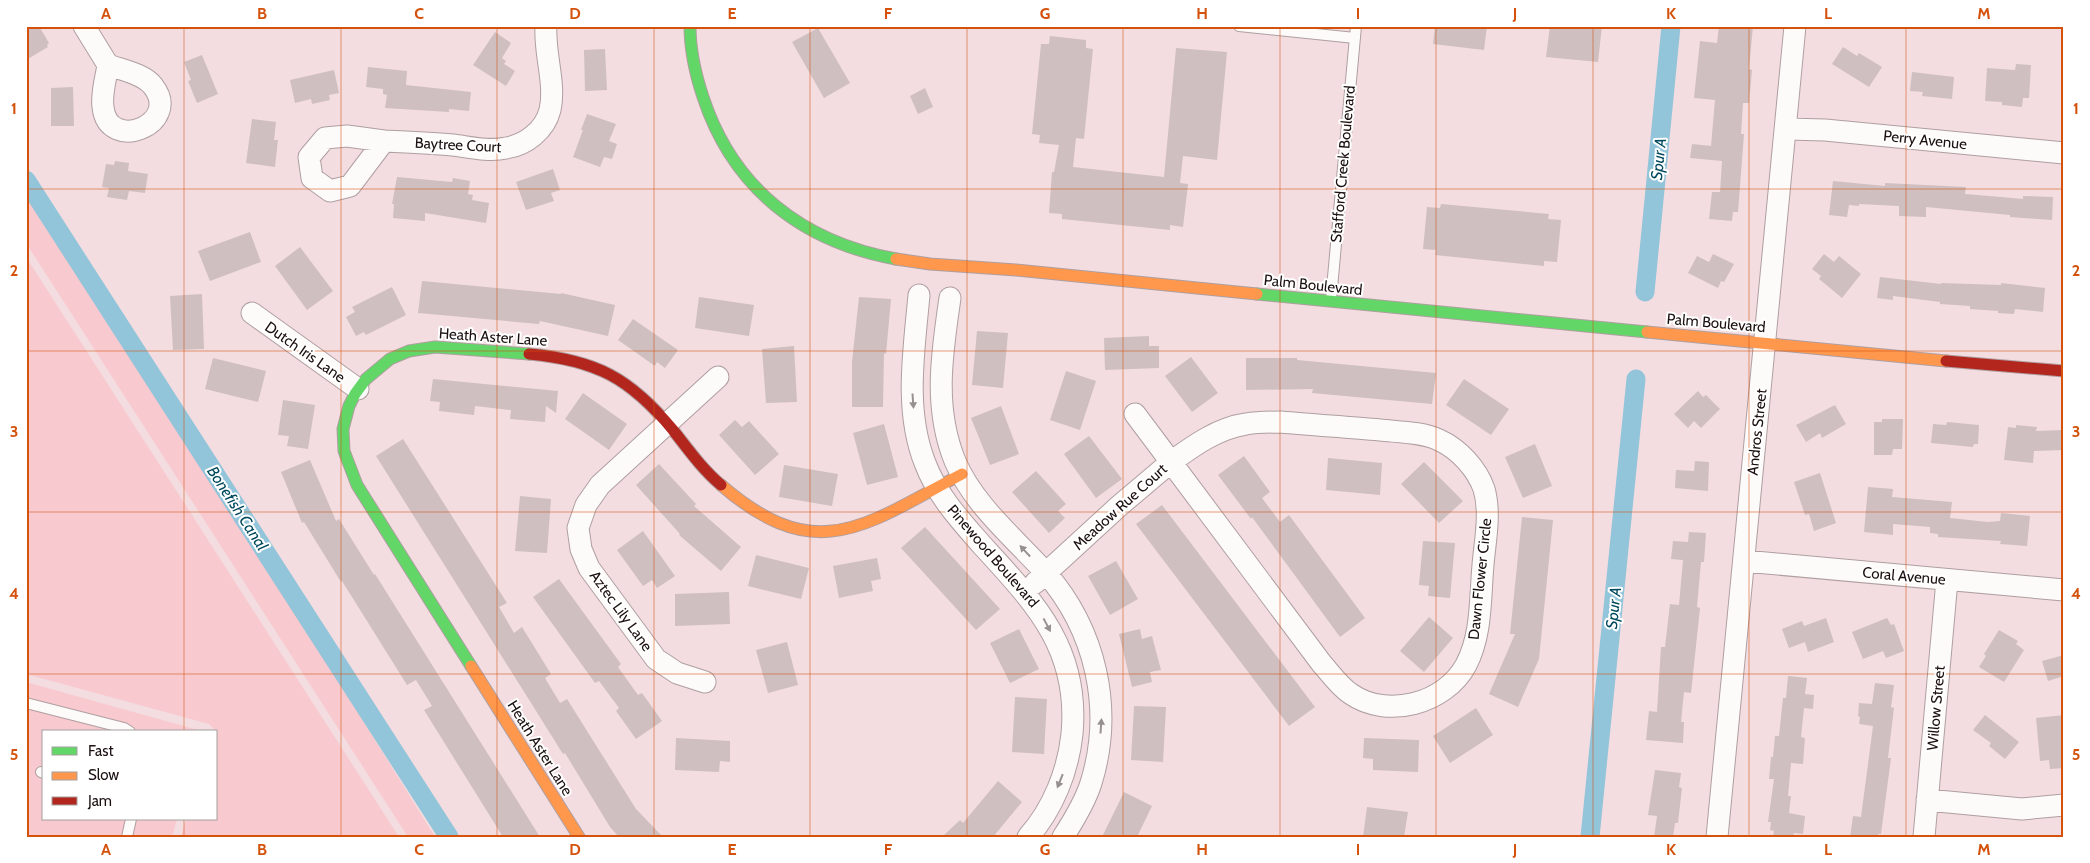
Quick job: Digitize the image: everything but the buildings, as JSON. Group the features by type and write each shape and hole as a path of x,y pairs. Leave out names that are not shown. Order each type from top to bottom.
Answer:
{"street":[{"path":"84,26 108,65"},
{"name":"Baytree Court","path":"384,141 486,149 506,149 524,142 540,130 550,111 551,88 546,26"},
{"name":"Palm Boulevard","path":"690,26 692,56 697,79 712,124 727,152 744,174 774,204 808,228 848,246 922,263 1016,270 1330,302 1984,365 2064,371"},
{"name":"Andros Street","path":"1717,837 1787,129 1795,26"},
{"name":"Perry Avenue","path":"1787,129 1825,130 2064,153"},
{"name":"Pinewood Boulevard","path":"919,295 912,395 918,443 936,487 954,514 1040,611 1059,647 1072,693 1073,717 1070,748 1062,779 1044,816 1028,837"},
{"name":"Pinewood Boulevard","path":"950,298 940,379 941,406 947,436 962,474 980,501 1067,600 1086,638 1096,670 1101,713 1098,756 1091,785 1063,837"},
{"name":"Dutch Iris Lane","path":"252,314 358,390"},
{"name":"Heath Aster Lane","path":"579,837 356,485 348,468 343,449 342,429 348,408 358,390 372,373 396,356 417,348 438,347 554,357 583,363 611,374 644,397 706,471 723,488 762,517 787,527 812,532 833,532 886,513 962,474"},
{"path":"914,352 942,354"},
{"name":"Aztec Lily Lane","path":"705,682 677,673 656,658 602,588 589,568 581,549 578,528 586,505 600,485 615,469 718,377"},
{"name":"Meadow Rue Court","path":"1025,592 1119,506 1171,462 1135,414"},
{"name":"Dawn Flower Circle","path":"1281,422 1409,433 1439,440 1462,455 1474,470 1484,489 1487,509 1478,626 1474,645 1466,666 1452,683 1436,695 1418,704 1391,707 1371,704 1350,694 1322,664 1171,462 1197,444 1221,431 1246,424 1281,422"},
{"name":"Coral Avenue","path":"1744,561 2064,590"},
{"name":"Willow Street","path":"1924,837 1947,580"},
{"path":"1927,800 2022,809 2064,805"}],"lane":[{"path":"1239,26 1355,38"},
{"name":"Stafford Creek Boulevard","path":"1330,302 1356,26"},
{"path":"27,707 127,730"},
{"path":"127,837 131,820"}],"shaded area":[{"path":"26,178 435,837 408,837 26,243"},
{"path":"26,257 399,837 181,837 186,820 218,820 218,730 214,730 209,724 26,674"},
{"path":"26,682 198,730 42,730 42,820 177,820 172,837 26,837"}],"waterway":[{"name":"Spur A","path":"1645,292 1671,26"},
{"name":"Bonefish Canal","path":"26,180 449,837"},
{"name":"Spur A","path":"1590,837 1636,379"}],"traffic: fast":[{"path":"690,26 694,62 703,97 716,129 733,158 752,184 776,206 802,224 830,239 862,251 896,259"},
{"path":"1257,294 1647,332"},
{"path":"471,666 357,485 344,451 343,429 349,406 366,379 390,359 409,351 435,347 529,354"}],"traffic: slow":[{"path":"896,259 930,264 1016,270 1257,294"},
{"path":"1647,332 1946,361"},
{"path":"721,485 755,510 786,525 814,531 841,530 868,522 897,509 962,474"},
{"path":"471,666 579,837"}],"traffic: jam":[{"path":"529,354 574,361 593,367 626,385 657,412 701,466 721,485"},
{"path":"1946,361 2064,371"}]}
